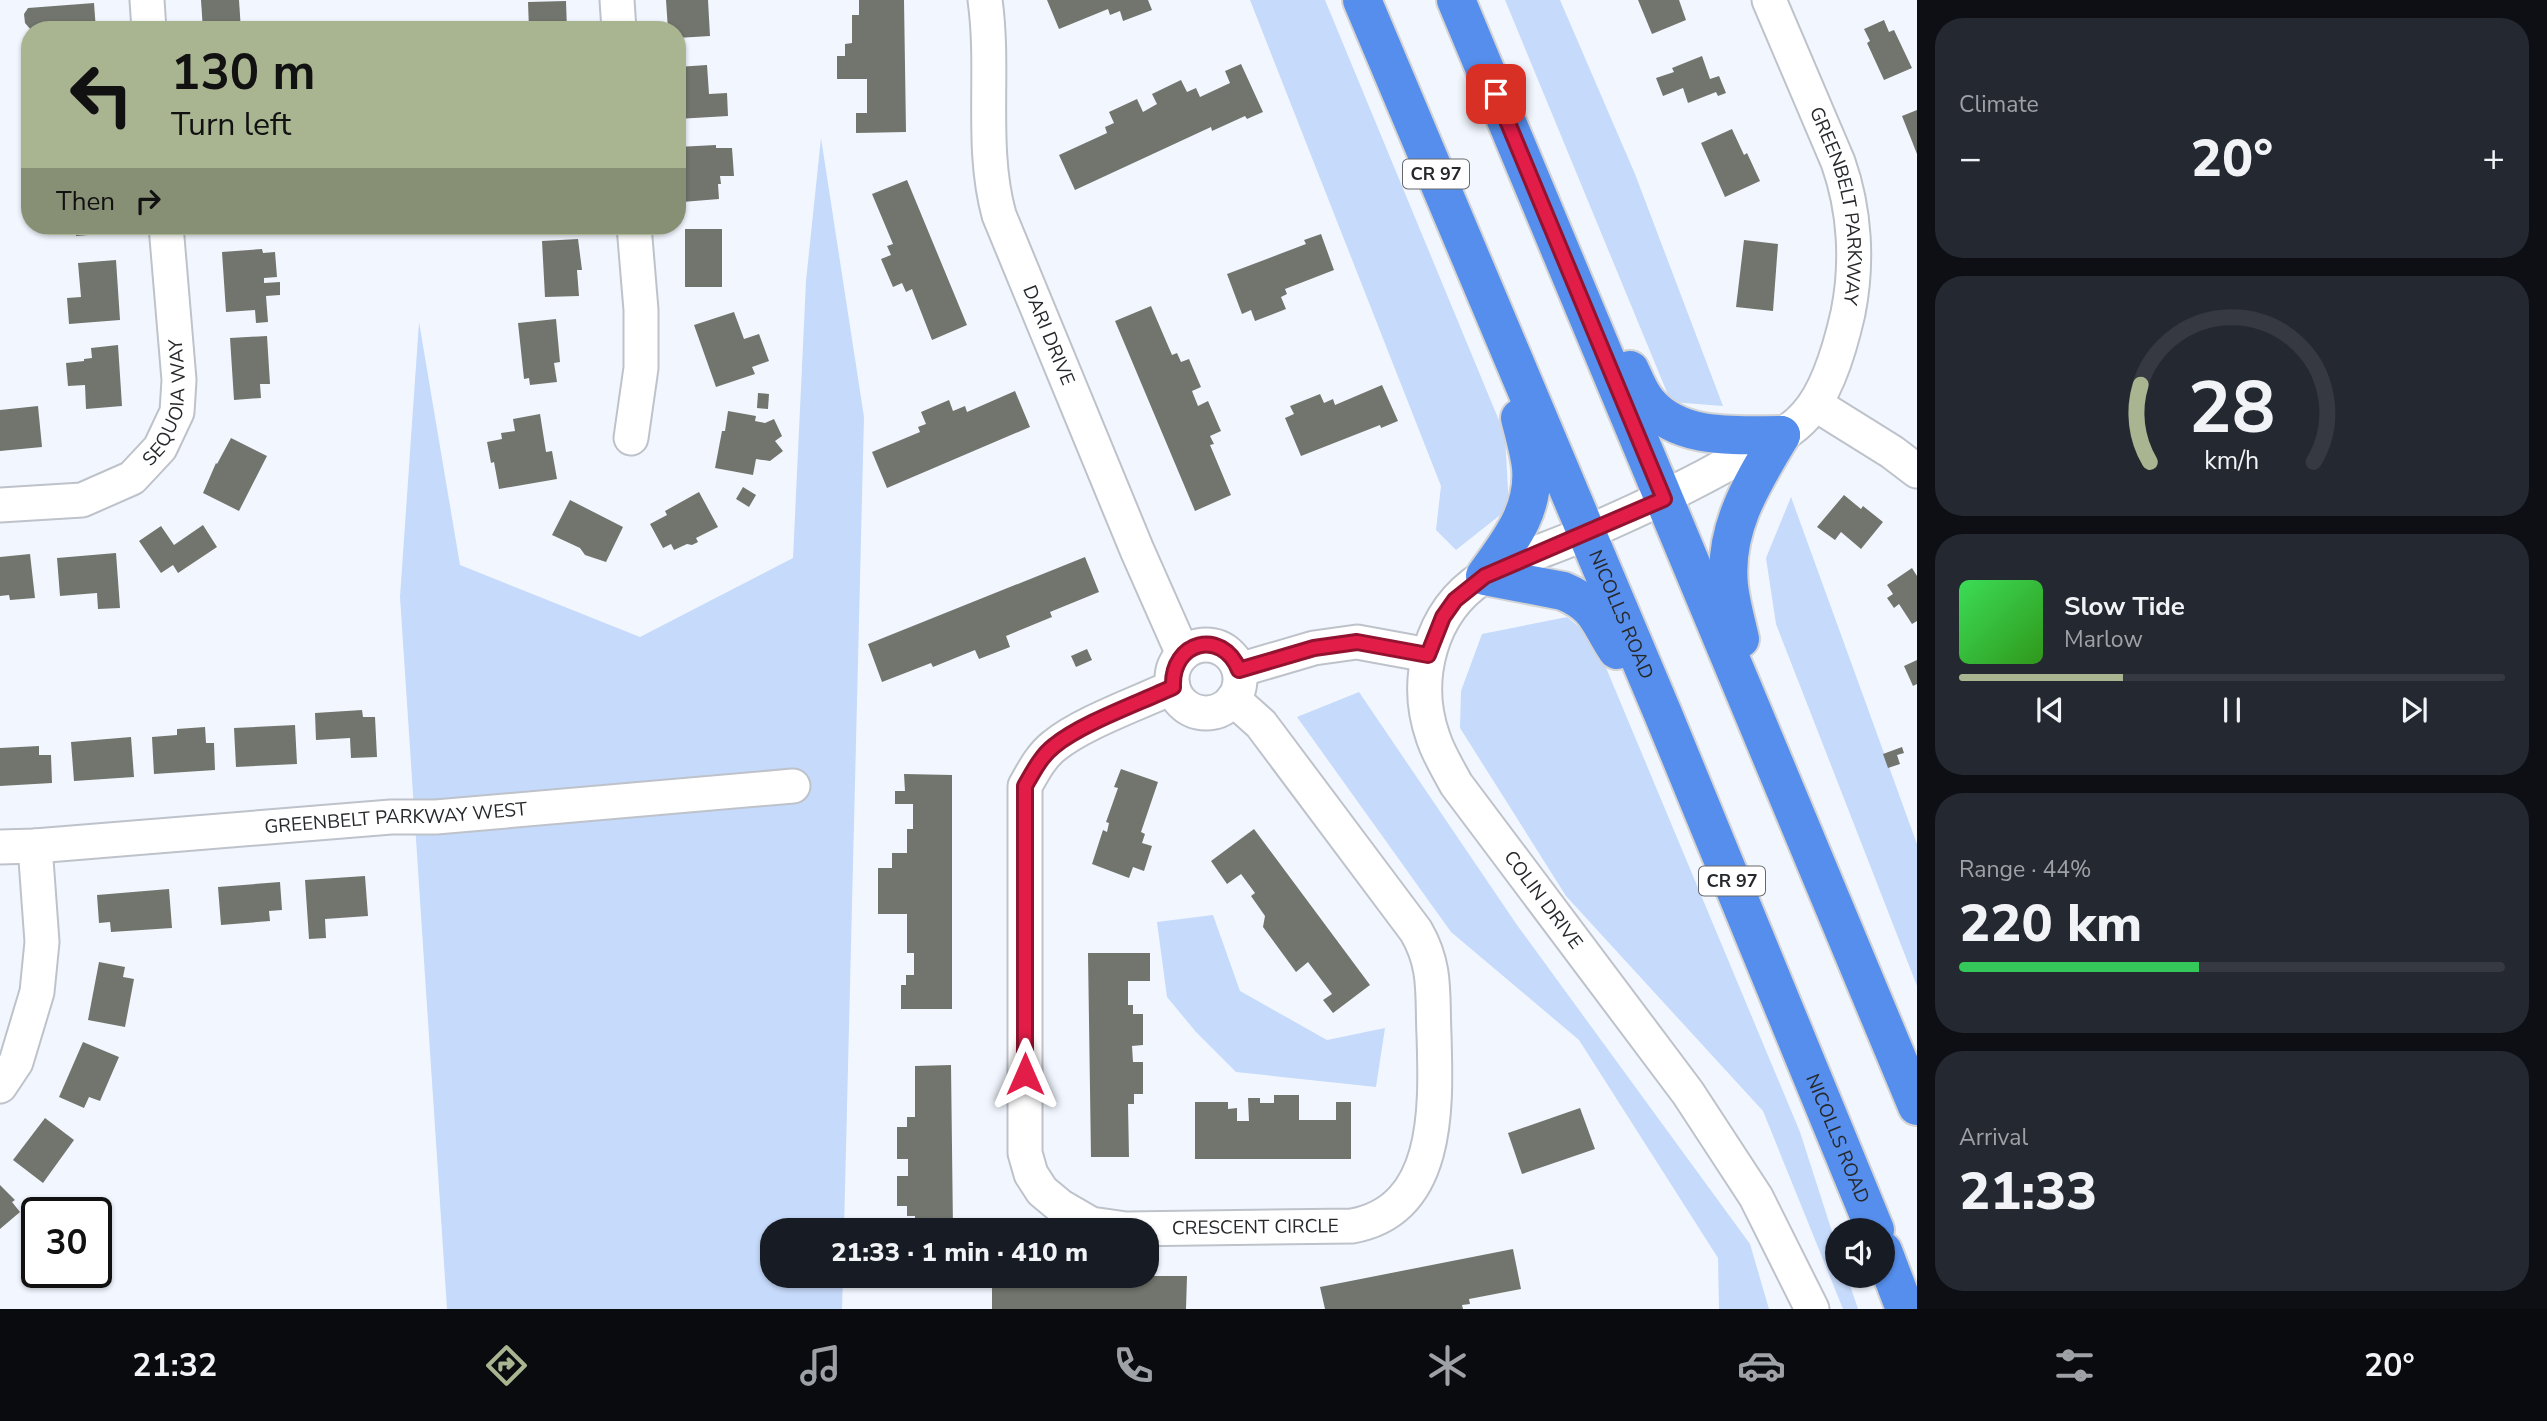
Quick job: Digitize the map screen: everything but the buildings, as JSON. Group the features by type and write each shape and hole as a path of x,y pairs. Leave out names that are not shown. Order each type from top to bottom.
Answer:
{"highway":[{"name":"NICOLLS ROAD","path":"1362,0 1665,718 1870,1218"},
{"path":"1456,0 1917,1106"},
{"path":"1565,259 1628,365 1639,389 1648,403 1660,414 1704,433 1781,435 1743,502 1732,534 1728,566 1731,601 1759,727"},
{"path":"1495,314 1531,464 1532,480 1531,495 1523,520 1485,576 1563,591 1595,611 1611,641 1665,718"},
{"path":"1895,1283 1905,1309"}],"street":[{"path":"147,0 148,21"},
{"path":"617,0 618,21"},
{"name":"DARI DRIVE","path":"985,0 990,35 990,163 993,194 999,215 1137,550 1183,654"},
{"name":"GREENBELT PARKWAY","path":"1587,533 1664,499 1781,435 1815,404 1840,346 1853,272 1847,186 1769,0"},
{"name":"SEQUOIA WAY","path":"0,505 82,500 132,478 160,447 177,412 179,380 167,235"},
{"path":"631,438 641,368 641,310 635,235"},
{"path":"1815,404 1892,452 1917,471"},
{"name":"COLIN DRIVE","path":"1587,533 1485,576 1455,600 1443,617 1428,655 1424,677 1427,716 1433,738 1456,784 1688,1093 1756,1197 1812,1309"},
{"path":"1236,684 1231,655 1216,646 1198,646 1183,654 1175,666 1173,687 1185,705 1199,712 1221,709 1236,684 1314,648 1357,642 1428,655"},
{"name":"CRESCENT CIRCLE","path":"1173,687 1083,729 1054,746 1038,764 1025,786 1025,1153 1031,1174 1042,1191 1060,1206 1091,1224 1126,1229 1339,1227 1367,1224 1385,1215 1411,1188 1427,1156 1436,1094 1432,971 1427,950 1416,931 1261,724 1236,684"},
{"name":"GREENBELT PARKWAY WEST","path":"0,847 391,817 436,817 793,786"},
{"path":"0,1086 16,1062 37,992 42,942 35,846"}],"shaded area":[{"path":"1250,0 1325,0 1505,435 1509,508 1456,550 1436,530 1441,486"},
{"path":"1505,0 1560,0 1635,174 1723,406 1671,402"},
{"path":"821,138 864,417 844,1218 760,1218 760,1288 843,1288 842,1309 447,1309 400,597 419,322 460,565 640,637 793,558 806,281"},
{"path":"1791,497 1917,844 1917,986 1776,624 1766,558"},
{"path":"1567,617 1594,639 1800,1132 1828,1218 1825,1218 1825,1264 1763,1111 1566,896 1460,728 1461,691 1482,634"},
{"path":"1359,692 1517,925 1750,1244 1769,1309 1719,1309 1718,1258 1579,1040 1451,932 1297,717"},
{"path":"1213,915 1240,991 1327,1040 1385,1028 1376,1087 1236,1072 1196,1032 1167,997 1157,922"},
{"path":"1835,1288 1851,1288 1858,1309 1843,1309"}],"route":[{"path":"1025,1074 1025,786 1038,764 1054,746 1083,729 1173,687 1173,674 1178,659 1198,646 1224,649 1231,655 1239,670 1314,648 1357,642 1428,655 1443,617 1455,600 1485,576 1664,499 1496,94"}]}
